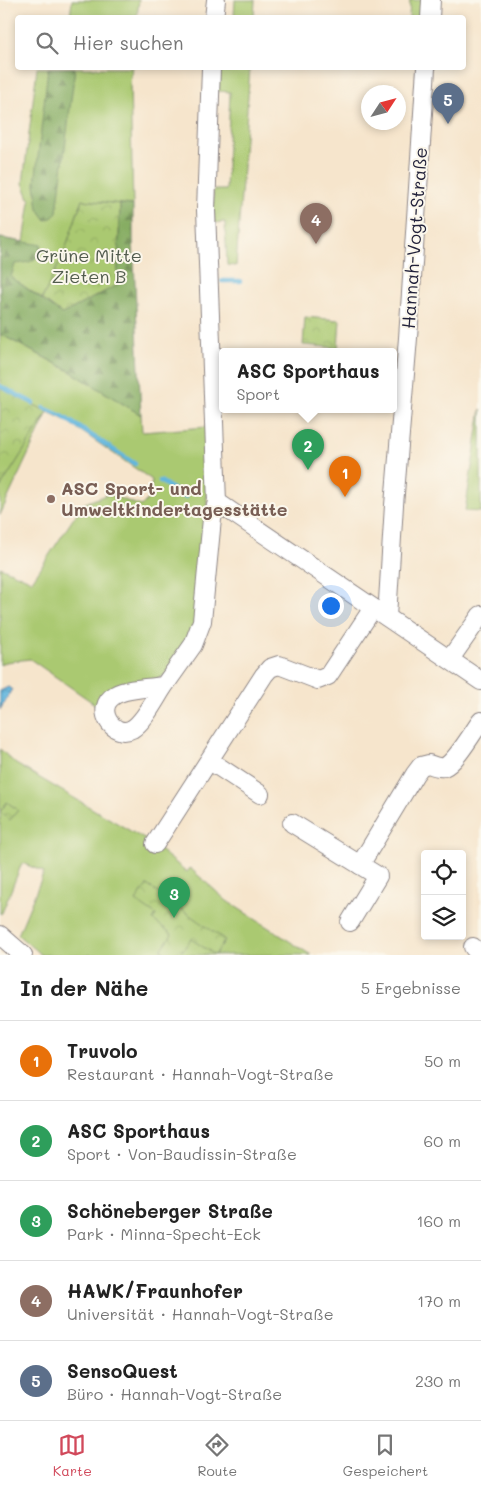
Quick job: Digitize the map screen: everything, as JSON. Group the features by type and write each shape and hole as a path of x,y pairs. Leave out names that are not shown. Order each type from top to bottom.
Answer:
{"street":[{"path":"214,15 216,0"},
{"path":"430,15 431,0"},
{"path":"164,686 193,645 200,627 212,519 217,502 206,210 211,70"},
{"name":"Hannah-Vogt-Straße","path":"380,612 394,505 408,338 426,70"},
{"path":"217,502 481,681"},
{"path":"156,844 270,668 279,665 318,680 328,676 380,612"},
{"path":"450,659 481,615"},
{"path":"360,865 421,766 429,764 437,767 452,762 481,721"},
{"path":"210,761 260,794"},
{"path":"292,823 378,876 350,922"},
{"path":"0,935 23,955"}],"green space":[{"path":"72,0 139,0 137,15 70,15"},
{"path":"235,0 255,0 254,15 234,15"},
{"path":"410,0 423,0 422,15 409,15"},
{"path":"37,70 132,70 130,84 133,205 82,200 64,253 42,299 11,277 0,295 0,238 24,242 30,201 23,183"},
{"path":"48,70 75,70 57,212 53,217 46,220 38,209 35,184"},
{"path":"250,70 236,266 227,265 225,222 214,223 213,190 226,190 230,92 217,91 218,71"},
{"name":"Grüne Mitte Zieten B","path":"82,200 120,204 117,285 62,314 42,299 64,253"},
{"path":"120,204 133,205 141,415 70,371 0,334 0,238 42,245 36,258 26,263 15,264 11,277 62,314 117,285"},
{"path":"305,317 340,320 338,348 303,345"},
{"path":"0,334 70,371 141,415 142,432 207,427 207,518 195,623 168,674 99,707 30,659 6,662 0,665 0,567 32,581 83,504 108,494 141,506 149,498 152,480 65,420 48,412 0,515 0,488 47,412 0,388"},
{"path":"0,388 48,412 0,488"},
{"path":"481,409 481,512 465,511"},
{"path":"0,749 16,764 151,843 187,872 190,868 227,901 311,955 41,955 18,935 44,872 22,863 0,914"},
{"path":"7,802 18,810 10,820 0,812"},
{"path":"147,885 225,940 215,955 191,939 179,955 169,955 161,950 172,934 153,920 156,915 136,901"}],"water":[{"path":"8,687 12,689 0,710 0,691"}],"waterway":[{"path":"222,281 240,281"},
{"path":"0,386 33,403"},
{"path":"44,408 62,416 135,464"},
{"path":"160,481 185,497"}],"place":[{"name":"SensoQuest","path":"448,124"},
{"name":"HAWK/Fraunhofer","path":"316,244"},
{"name":"ASC Sporthaus","path":"308,470"},
{"name":"Truvolo","path":"345,497"},
{"name":"ASC Sport- und Umweltkindertagesstätte","path":"51,499"},
{"name":"Schöneberger Straße","path":"174,918"}]}
